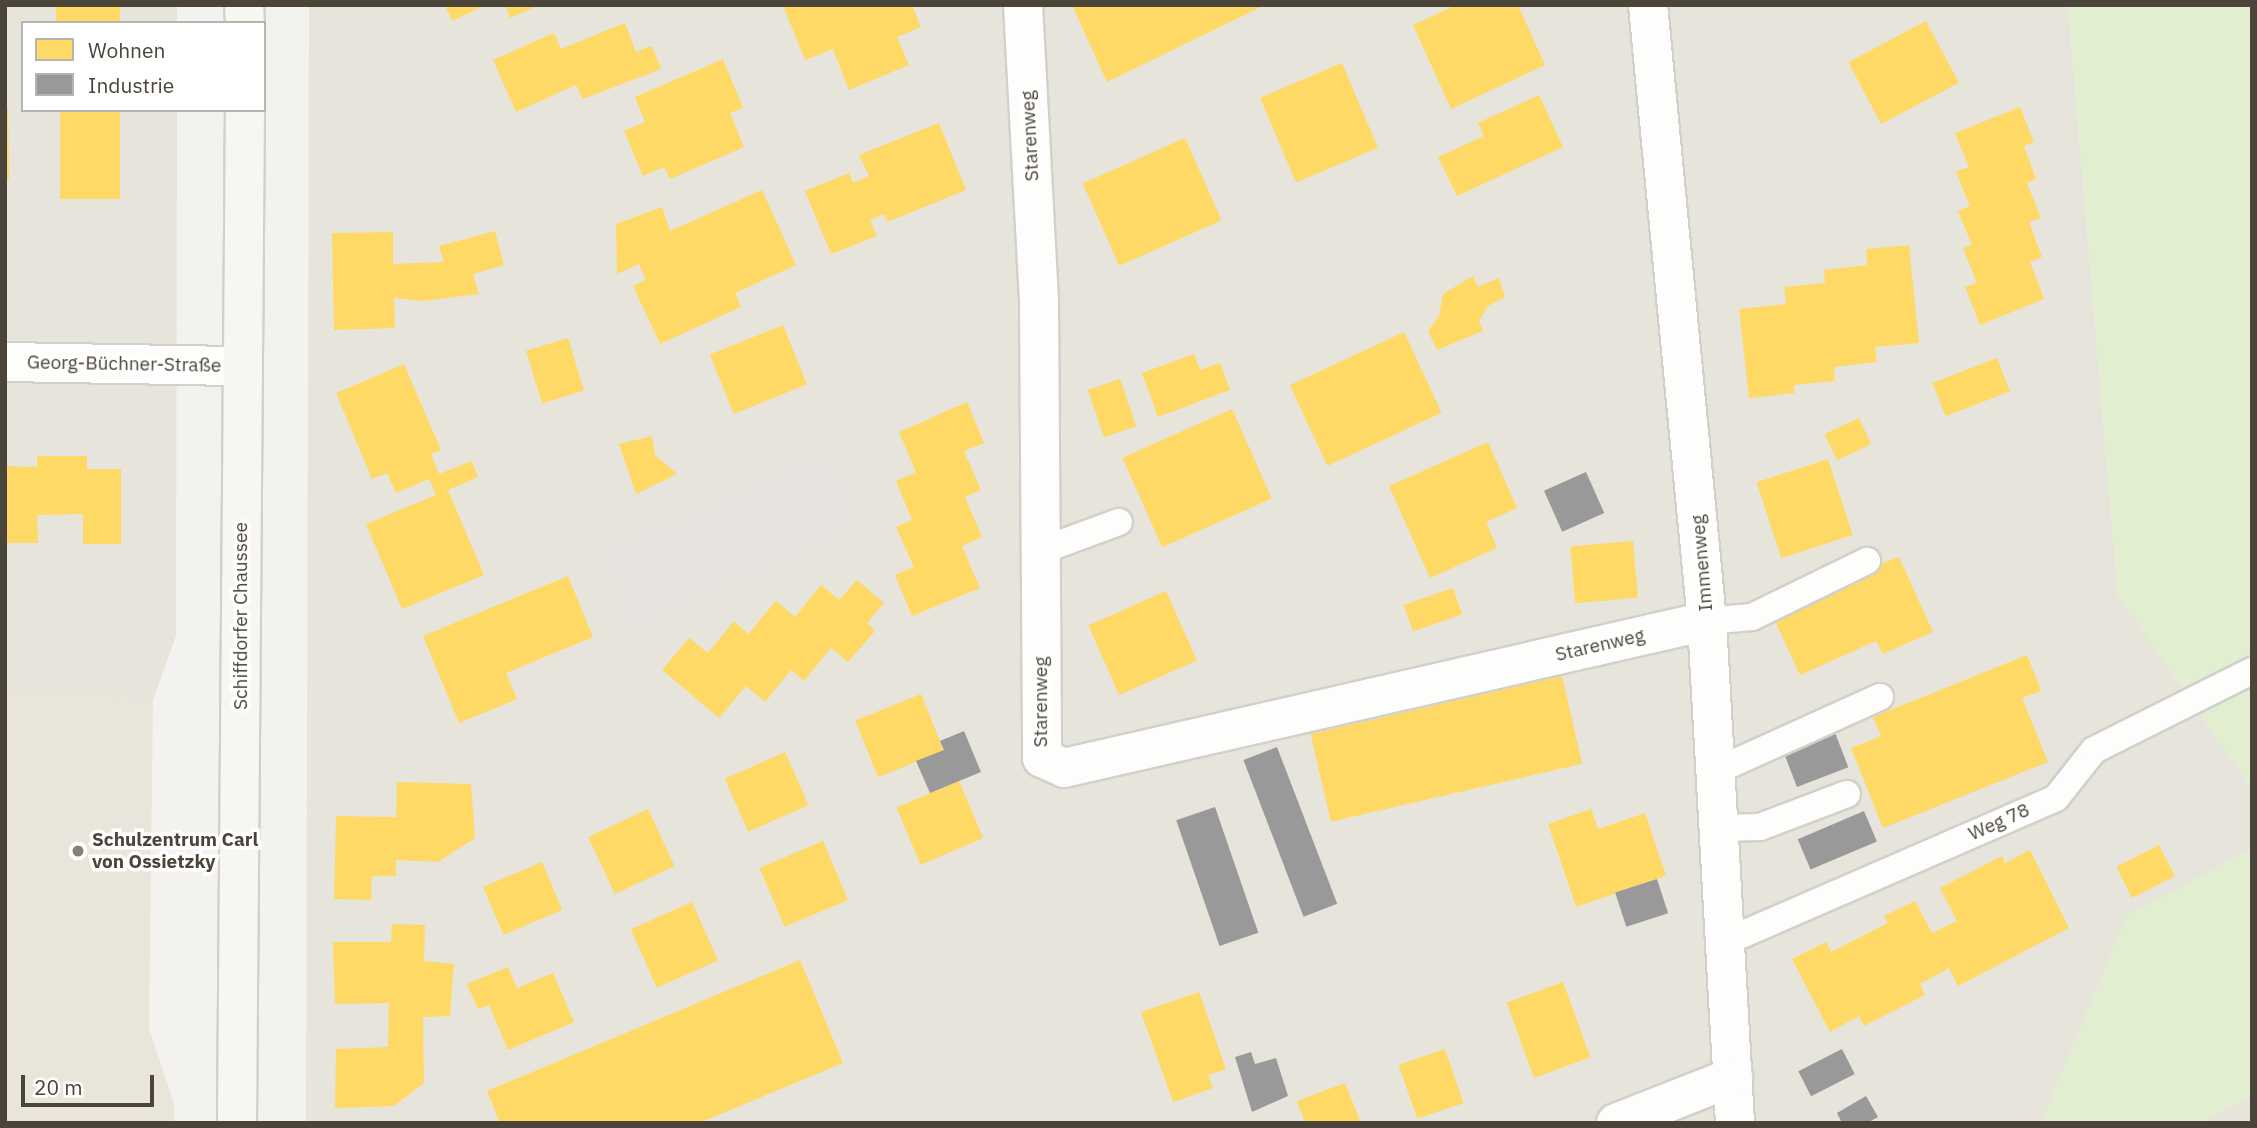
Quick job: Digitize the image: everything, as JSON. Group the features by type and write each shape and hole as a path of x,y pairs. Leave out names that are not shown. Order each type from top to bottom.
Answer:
{"main road":[{"name":"Schiffdorfer Chaussee","path":"237,1123 244,112"}],"street":[{"name":"Starenweg","path":"1023,5 1039,304 1042,758 1065,768 1707,621"},
{"name":"Immenweg","path":"1648,5 1707,621 1735,1123"},
{"name":"Georg-Büchner-Straße","path":"5,362 243,366"},
{"path":"1616,1123 1733,1077"}],"lane":[{"path":"1040,551 1119,522"},
{"path":"1707,621 1752,618 1867,561"},
{"name":"Weg 78","path":"1725,942 2056,798 2094,750 2252,671"},
{"path":"1716,771 1880,697"},
{"path":"1719,828 1760,827 1847,794"}],"shaded area":[{"path":"5,5 177,5 177,21 21,21 21,112 177,112 176,636 153,700 5,692"},
{"path":"309,5 2068,5 2118,595 2252,789 2252,849 2127,916 2041,1123 306,1123"},
{"path":"829,448 865,528 632,632 596,552"},
{"name":"Schulzentrum Carl von Ossietzky","path":"5,692 153,700 149,1029 174,1104 174,1123 5,1123"},
{"path":"2252,1096 2252,1123 2198,1123"}],"green space":[{"path":"2068,5 2252,5 2252,789 2118,595"},
{"path":"2252,849 2252,1096 2198,1123 2041,1123 2127,916"}],"building: Wohnen":[{"path":"56,5 120,5 120,21 56,21"},
{"path":"445,5 486,5 452,21"},
{"path":"505,5 539,5 510,18"},
{"path":"791,5 912,5 921,27 897,37 909,65 849,90 833,49 805,60 784,8"},
{"path":"1072,5 1265,5 1107,82"},
{"path":"1456,5 1518,5 1545,65 1451,109 1413,25"},
{"path":"1926,21 1959,83 1881,124 1848,62"},
{"path":"625,23 636,52 652,46 661,69 583,99 576,85 516,112 493,60 554,33 561,49"},
{"path":"723,59 743,108 730,113 744,147 670,179 664,167 643,176 624,131 645,122 635,97"},
{"path":"1342,63 1378,148 1296,182 1260,98"},
{"path":"1539,95 1563,147 1457,196 1438,157 1484,136 1478,123"},
{"path":"2020,107 2034,142 2024,146 2036,179 2027,183 2041,218 2029,222 2042,257 2030,262 2044,299 1980,325 1965,287 1977,283 1963,248 1972,245 1958,211 1970,206 1956,172 1969,167 1955,133"},
{"path":"5,109 8,109 9,179 5,179"},
{"path":"60,112 120,112 120,199 60,199"},
{"path":"939,123 966,190 887,222 884,214 870,220 877,236 831,254 805,191 849,173 853,183 869,176 859,155"},
{"path":"1185,138 1222,220 1119,266 1083,184"},
{"path":"762,190 796,265 735,293 741,307 660,344 633,286 646,280 639,264 617,274 616,224 662,207 670,231"},
{"path":"495,231 504,265 473,274 479,294 423,301 394,298 395,328 334,330 332,233 393,232 393,264 444,262 439,246"},
{"path":"1909,245 1919,343 1875,347 1877,362 1834,367 1835,381 1794,385 1795,393 1749,398 1739,309 1786,304 1784,287 1825,283 1824,270 1867,265 1866,249"},
{"path":"1473,276 1478,287 1499,278 1505,297 1488,306 1479,321 1483,331 1437,350 1428,331 1439,316 1443,294"},
{"path":"783,325 807,384 734,414 710,355"},
{"path":"1404,332 1442,413 1327,466 1290,385"},
{"path":"568,338 584,391 542,403 526,351"},
{"path":"1194,354 1200,370 1220,363 1230,390 1158,417 1142,373"},
{"path":"1997,358 2010,392 1945,416 1933,383"},
{"path":"404,364 441,450 431,454 439,474 472,461 478,477 448,490 484,575 402,609 366,524 436,495 429,479 396,493 387,473 372,479 336,393"},
{"path":"1120,379 1136,426 1104,437 1088,390"},
{"path":"967,402 984,443 964,451 981,490 965,497 982,537 962,546 980,588 912,616 895,575 914,567 896,527 912,520 896,481 916,472 899,432"},
{"path":"1232,409 1272,499 1162,547 1122,458"},
{"path":"1859,418 1871,444 1837,460 1825,434"},
{"path":"652,436 655,455 677,474 636,494 619,444"},
{"path":"1488,442 1517,508 1486,522 1497,548 1430,578 1389,486"},
{"path":"37,456 87,456 87,469 121,469 121,544 83,544 83,514 37,515 38,543 5,543 5,466 37,467"},
{"path":"1828,459 1853,535 1781,558 1757,482"},
{"path":"1633,541 1638,598 1575,603 1570,546"},
{"path":"1899,557 1933,632 1883,654 1876,641 1800,675 1768,606"},
{"path":"568,576 593,637 506,673 517,699 459,723 423,636"},
{"path":"857,580 884,603 867,623 875,631 848,662 831,648 804,681 791,670 765,702 746,686 719,718 662,670 689,638 708,653 734,621 748,634 776,601 795,617 821,585 839,600"},
{"path":"1453,588 1462,614 1413,631 1404,605"},
{"path":"1166,591 1197,660 1119,695 1088,626"},
{"path":"2027,655 2041,691 2022,698 2048,762 1883,828 1851,748 1881,736 1873,717"},
{"path":"1562,676 1582,764 1331,822 1311,734"},
{"path":"921,694 944,751 878,777 855,721"},
{"path":"785,752 809,805 748,832 725,779"},
{"path":"959,781 983,838 921,865 896,808"},
{"path":"397,782 471,784 475,838 438,862 396,860 396,876 372,876 371,900 334,899 336,816 396,817"},
{"path":"648,809 675,866 615,894 588,837"},
{"path":"1591,809 1598,829 1645,813 1666,876 1576,907 1548,824"},
{"path":"823,841 848,900 784,927 759,868"},
{"path":"2159,845 2175,876 2132,898 2116,867"},
{"path":"2030,850 2069,928 1958,986 1949,968 1920,984 1925,995 1864,1026 1859,1016 1830,1032 1792,959 1826,942 1831,952 1888,923 1884,916 1915,901 1932,933 1957,921 1940,888 2002,856 2005,863"},
{"path":"542,862 562,910 503,935 483,887"},
{"path":"692,902 718,960 657,988 631,929"},
{"path":"392,924 425,925 424,961 454,964 450,1016 423,1017 424,1083 394,1106 335,1108 336,1049 388,1047 389,1003 335,1004 333,942 391,942"},
{"path":"800,960 843,1063 699,1123 500,1123 487,1091"},
{"path":"508,967 517,988 553,973 574,1022 508,1050 489,1005 478,1009 467,984"},
{"path":"1563,982 1590,1057 1534,1078 1507,1003"},
{"path":"1199,992 1226,1069 1208,1075 1213,1088 1173,1102 1141,1012"},
{"path":"1445,1049 1464,1103 1417,1119 1399,1065"},
{"path":"1345,1083 1361,1123 1305,1123 1297,1101"}],"building: Industrie":[{"path":"1586,472 1604,513 1562,532 1544,491"},
{"path":"1834,730 1848,767 1797,787 1783,750"},
{"path":"964,731 981,772 930,793 916,761 944,750 940,741"},
{"path":"1277,747 1337,904 1304,917 1243,760"},
{"path":"1215,807 1258,933 1220,946 1176,820"},
{"path":"1864,811 1877,841 1811,870 1798,839"},
{"path":"1657,879 1668,913 1626,927 1615,893"},
{"path":"1842,1049 1855,1074 1811,1096 1798,1071"},
{"path":"1251,1052 1255,1064 1276,1058 1288,1096 1252,1112 1235,1057"},
{"path":"1866,1096 1878,1117 1867,1123 1842,1123 1837,1113"}],"place":[{"name":"Schulzentrum Carl von Ossietzky","path":"78,851"}]}
